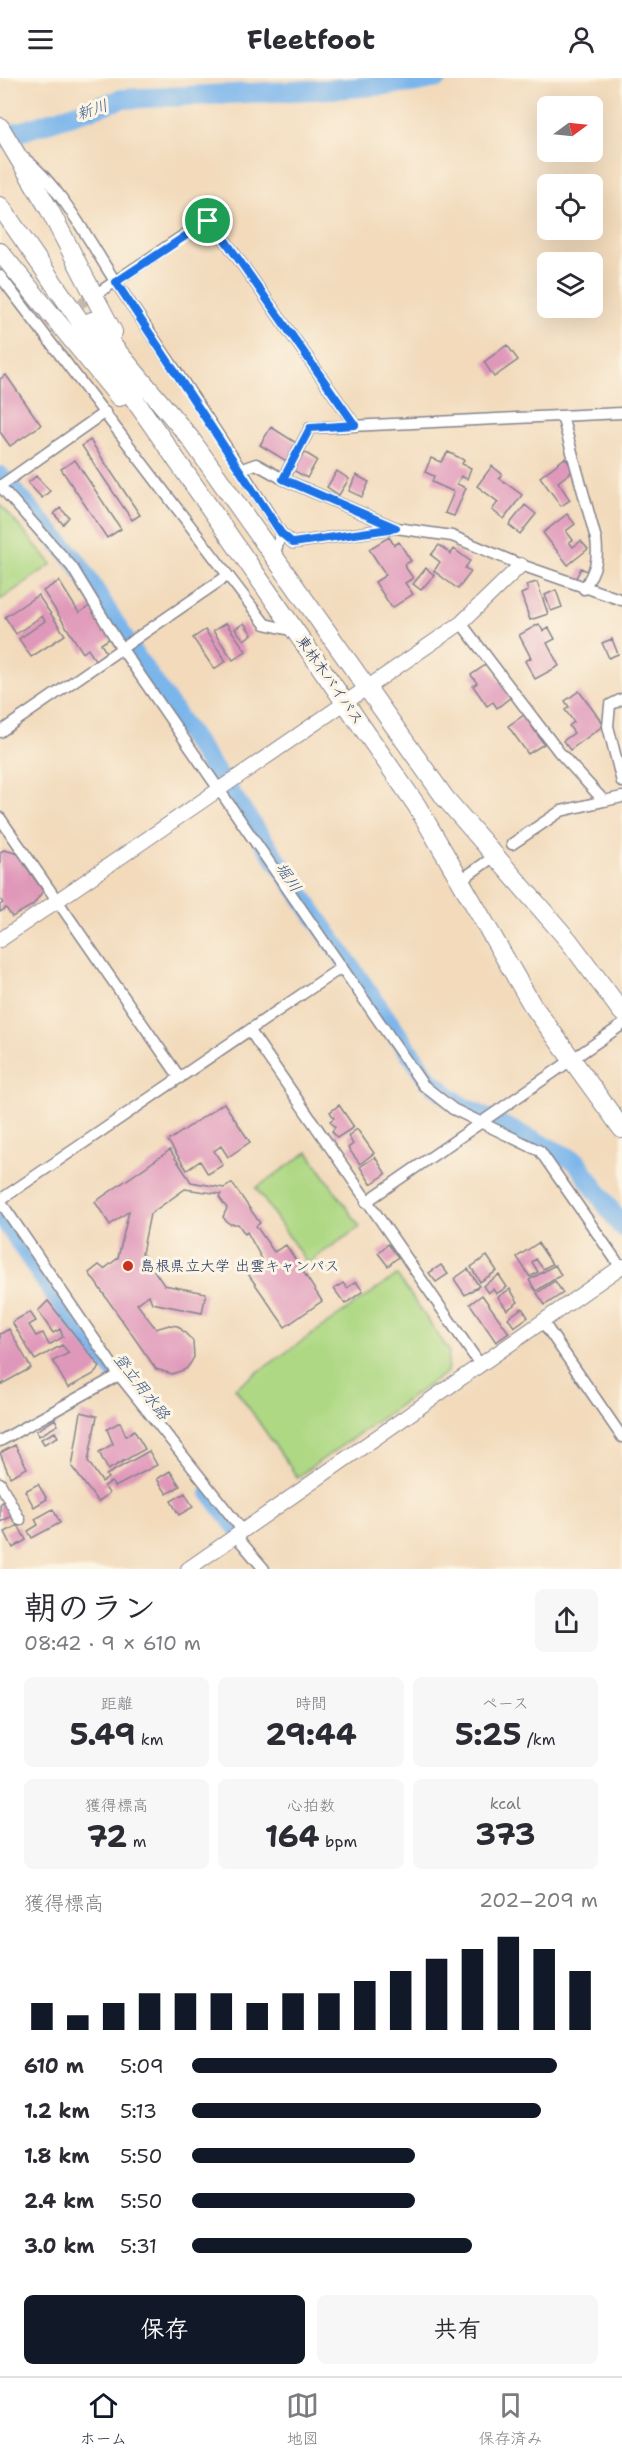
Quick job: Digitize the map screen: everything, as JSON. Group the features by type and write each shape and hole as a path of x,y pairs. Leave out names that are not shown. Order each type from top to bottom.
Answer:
{"highway":[{"path":"0,127 115,336 190,438"},
{"name":"東林木バイパス","path":"0,206 417,806 531,1003 622,1129"},
{"name":"東林木バイパス","path":"24,239 190,438 445,798 569,941 622,1012"},
{"path":"0,252 196,491"}],"street":[{"path":"13,148 40,171 242,469 281,533 293,543 396,528"},
{"path":"98,293 202,224 208,221 213,223 355,425"},
{"path":"0,276 265,624 295,631"},
{"path":"41,329 51,322"},
{"path":"105,412 0,486 72,567 122,649 423,1085 453,1109 540,1151 622,1268 188,1569"},
{"path":"283,479 310,428 622,413"},
{"path":"562,416 596,539 599,558 584,589"},
{"path":"242,469 256,464 283,479 396,528 452,536 584,589 622,600"},
{"path":"274,557 281,533"},
{"path":"0,940 461,623 521,565"},
{"path":"0,732 227,576"},
{"path":"461,623 558,752 604,801"},
{"path":"622,699 610,705 608,726 622,782"},
{"path":"512,844 561,811 622,797"},
{"path":"0,818 180,1078"},
{"path":"461,880 496,855"},
{"path":"264,1569 119,1375 0,1201 342,967"},
{"path":"366,1202 622,1025"},
{"path":"250,1031 481,1366"},
{"path":"543,1322 622,1437"},
{"path":"0,1441 119,1375"},
{"path":"0,1483 21,1520"}],"green space":[{"path":"0,504 52,564 0,600"},
{"path":"308,1152 360,1227 307,1263 256,1188"},
{"path":"397,1275 449,1351 447,1372 297,1477 235,1388"}],"building":[{"path":"507,345 518,360 494,377 484,362"},
{"path":"6,375 41,425 10,446 0,432 0,379"},
{"path":"271,427 298,444 288,462 260,445"},
{"path":"90,440 140,515 132,520 82,446"},
{"path":"304,452 317,460 307,478 293,470"},
{"path":"448,452 464,460 462,464 471,468 467,479 461,476 457,484 466,488 454,516 445,513 454,492 432,482 434,476 425,472 431,458 441,462"},
{"path":"565,458 574,470 558,482 570,500 561,506 540,477"},
{"path":"75,460 121,529 107,538 61,469"},
{"path":"492,466 502,474 499,478 522,495 504,519 492,510 498,502 477,486"},
{"path":"337,471 349,479 339,495 327,487"},
{"path":"356,475 369,482 362,497 349,491"},
{"path":"36,476 50,491 42,498 28,483"},
{"path":"525,505 536,514 520,534 509,525"},
{"path":"60,508 69,517 63,524 54,514"},
{"path":"567,514 575,524 566,531 573,540 569,542 573,547 581,541 588,549 568,565 543,533"},
{"path":"389,537 394,545 399,542 411,561 404,565 413,578 405,583 413,594 392,608 375,582 386,575 369,549"},
{"path":"439,545 451,554 454,549 470,561 465,568 471,572 458,589 434,571 440,562 431,555"},
{"path":"426,568 434,575 421,590 413,584"},
{"path":"581,568 589,572 583,584 575,580"},
{"path":"59,581 79,613 91,605 112,637 101,644 106,652 95,660 88,649 83,653 43,591"},
{"path":"537,582 548,614 530,620 521,594 528,591 526,585"},
{"path":"556,590 562,607 551,611 545,595"},
{"path":"38,595 65,635 31,657 19,639 45,621 42,616 16,634 5,617"},
{"path":"226,623 246,651 233,660 213,631"},
{"path":"244,623 252,634 244,640 235,629"},
{"path":"539,624 543,631 549,628 555,639 547,643 559,666 535,679 525,661 531,658 519,635"},
{"path":"205,630 226,661 214,669 193,638"},
{"path":"612,639 618,654 609,658 602,643"},
{"path":"487,664 511,697 497,708 493,702 487,706 473,686 477,683 471,675"},
{"path":"579,691 604,725 570,750 563,741 574,733 569,726 574,722 565,710 569,707 565,701"},
{"path":"524,715 544,744 528,754 508,726"},
{"path":"4,850 19,854 27,862 24,864 43,891 33,905 12,917 6,908 0,912 0,905 3,903 0,899 0,852"},
{"path":"224,1103 250,1142 228,1157 221,1146 214,1151 223,1165 208,1174 200,1161 187,1170 168,1141"},
{"path":"339,1105 354,1127 337,1138 332,1131 335,1127 330,1121 334,1118 330,1112"},
{"path":"357,1129 374,1153 360,1164 348,1148 353,1144 348,1136"},
{"path":"170,1150 191,1182 224,1188 232,1183 260,1223 256,1226 274,1252 286,1245 322,1301 285,1327 246,1271 262,1259 247,1232 245,1234 238,1224 230,1224 223,1217 227,1208 219,1197 221,1194 185,1189 150,1214 142,1253 164,1285 206,1293 202,1313 152,1303 149,1295 137,1304 156,1329 169,1325 178,1326 193,1341 194,1357 190,1364 186,1369 172,1374 156,1369 89,1273 99,1265 104,1269 118,1258 129,1211 110,1225 95,1202"},
{"path":"375,1157 386,1174 371,1184 360,1167"},
{"path":"538,1243 552,1264 543,1269 536,1259 532,1262 538,1272 530,1277 517,1257"},
{"path":"388,1244 398,1257 388,1266 378,1253"},
{"path":"487,1256 497,1271 480,1282 471,1267"},
{"path":"441,1265 448,1274 436,1282 429,1273"},
{"path":"555,1265 561,1275 536,1291 529,1280"},
{"path":"468,1269 479,1286 465,1295 454,1279"},
{"path":"499,1275 507,1287 496,1294 493,1289 488,1293 483,1286"},
{"path":"555,1281 563,1293 545,1305 537,1293"},
{"path":"356,1282 363,1291 345,1304 334,1289 343,1283 347,1288"},
{"path":"510,1289 518,1302 507,1310 498,1297"},
{"path":"482,1295 509,1333 496,1342 470,1304"},
{"path":"48,1301 100,1367 94,1374 68,1388 53,1361 69,1353 62,1345 35,1360 12,1322 30,1312 36,1321 29,1325 36,1336 43,1333 49,1345 63,1337 60,1329 53,1333 38,1311"},
{"path":"522,1308 528,1317 514,1327 508,1318"},
{"path":"9,1329 31,1368 0,1385 0,1334"},
{"path":"81,1412 97,1416 88,1461 102,1482 108,1478 106,1475 149,1451 157,1465 115,1487 111,1482 104,1486 109,1493 98,1502 72,1467"},
{"path":"55,1419 58,1425 39,1436 36,1431"},
{"path":"120,1422 126,1436 134,1430 145,1449 108,1470 99,1452 113,1444 107,1429"},
{"path":"55,1432 58,1437 44,1444 41,1439"},
{"path":"15,1445 27,1468 10,1477 0,1453"},
{"path":"170,1471 180,1486 167,1494 157,1479"},
{"path":"38,1484 47,1499 34,1507 25,1491"},
{"path":"185,1493 193,1507 179,1515 171,1501"},
{"path":"4,1501 12,1516 0,1522 0,1504"},
{"path":"53,1509 60,1523 32,1538 28,1531 38,1525 35,1519"},
{"path":"18,1525 26,1540 13,1548 5,1532"}],"waterway":[{"name":"新川","path":"0,138 122,99 336,89 412,83 438,78"},
{"name":"堀川","path":"0,476 77,562 134,654 428,1079 459,1105 576,1161 622,1227"},
{"name":"登立用水路","path":"0,1220 50,1295 118,1381"},
{"name":"登立用水路","path":"206,1493 243,1542"}],"tunnel":[{"path":"68,312 97,293"}],"place":[{"name":"島根県立大学 出雲キャンパス","path":"128,1266"}],"route":[{"path":"208,221 213,223 355,425 310,428 283,479 396,528 293,543 281,533 242,469 116,282 208,221"}]}
